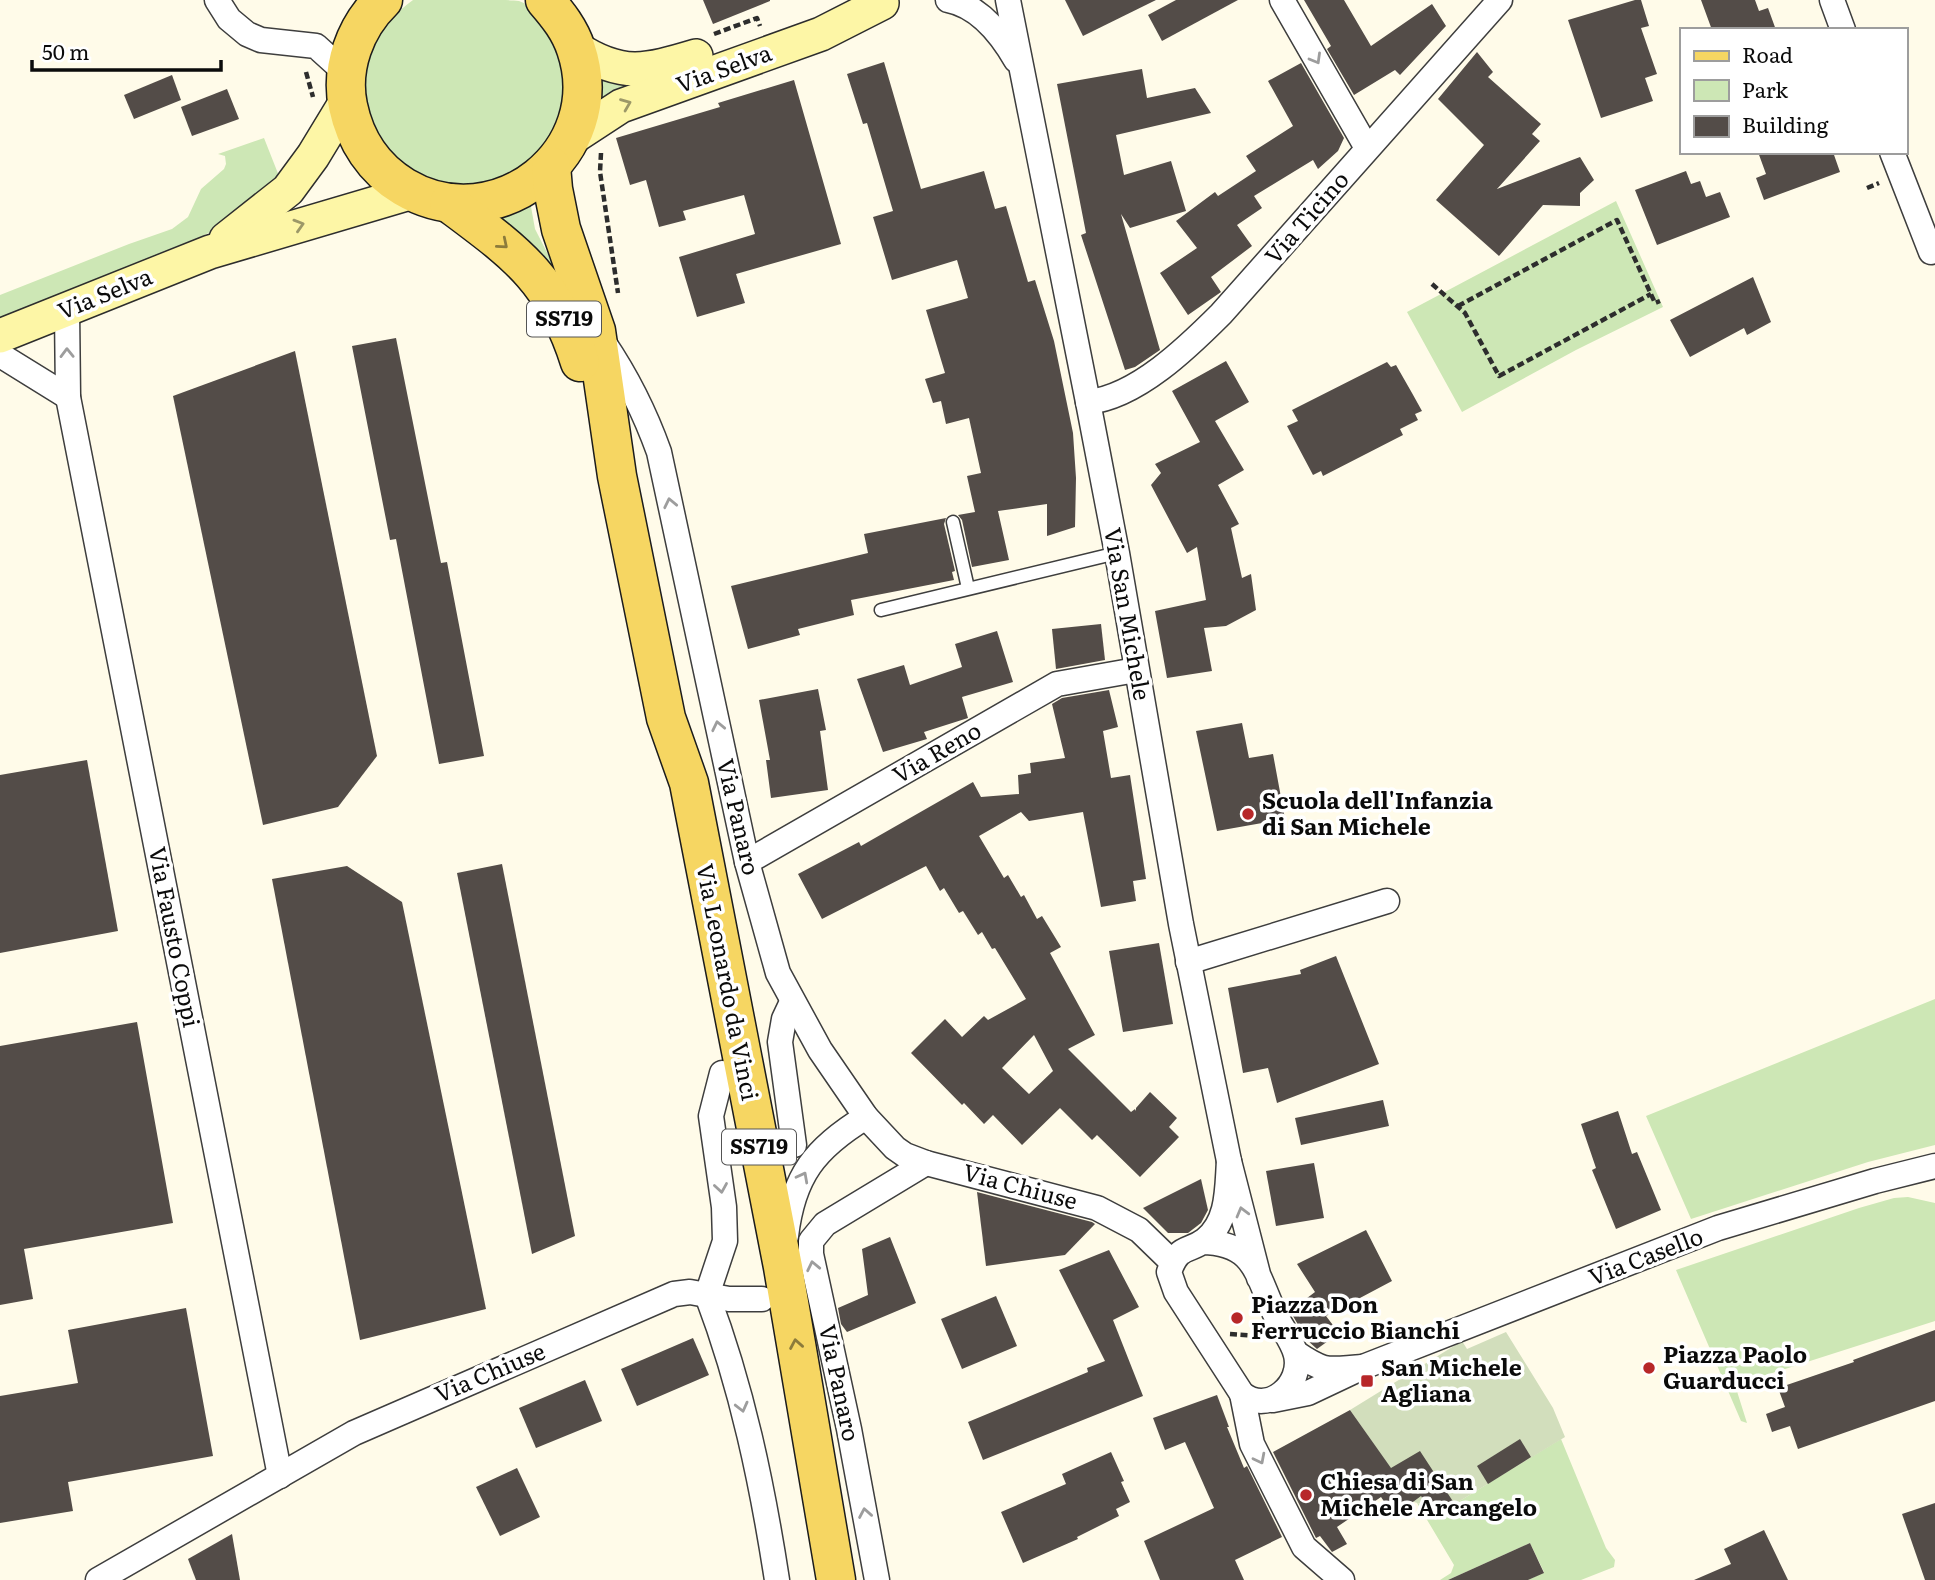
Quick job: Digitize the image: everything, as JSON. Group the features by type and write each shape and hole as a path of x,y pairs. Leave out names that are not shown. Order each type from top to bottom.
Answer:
{"main road":[{"path":"372,14 354,43 347,87 350,117 363,147 385,173 413,192 449,203 478,203 511,194 574,151 582,79 576,48 569,30 545,0"},
{"name":"Via Selva","path":"576,48 596,61 612,66 653,69 811,20 886,1"},
{"name":"Via Selva","path":"574,151 621,106 821,34 886,1"},
{"name":"Via Selva","path":"210,252 288,190 313,156 347,87"},
{"name":"Via Leonardo da Vinci","path":"574,151 553,189 561,229 596,331 617,476 666,718 689,783 783,1267 836,1580"},
{"name":"Via Selva","path":"0,336 210,252 413,192"},
{"name":"Via Leonardo da Vinci","path":"449,203 510,250 534,272 548,291 570,330 617,476"},
{"name":"Via Leonardo da Vinci","path":"666,718 670,790 762,1299 817,1580"}],"street":[{"path":"217,0 229,19 247,34 261,40 316,46 372,14"},
{"name":"Via San Michele","path":"948,0 976,12 992,26 1021,68"},
{"name":"Via San Michele","path":"1008,0 1117,553 1188,962 1229,1161 1259,1278"},
{"path":"1282,0 1367,148"},
{"name":"Via Ticino","path":"1088,402 1100,401 1134,385 1184,351 1221,314 1500,0"},
{"path":"1832,0 1842,28"},
{"path":"316,46 347,87"},
{"path":"1893,154 1931,252"},
{"name":"Via Fausto Coppi","path":"67,310 68,397 280,1476"},
{"name":"Via Panaro","path":"596,331 647,419 659,452 747,862 773,959 792,1002 866,1118"},
{"path":"0,355 68,397"},
{"name":"Via Reno","path":"747,862 1057,684 1136,670"},
{"path":"1188,962 1387,901"},
{"path":"792,1002 784,1019 780,1042 794,1144"},
{"path":"722,1073 711,1116 724,1207 725,1241 708,1295 731,1361 752,1447 777,1580"},
{"path":"783,1267 789,1210 801,1179 826,1145 866,1118"},
{"name":"Via Chiuse","path":"866,1118 905,1155 926,1163 1097,1208 1139,1230 1172,1262"},
{"name":"Via San Michele","path":"1202,1242 1213,1233 1222,1215 1229,1161"},
{"name":"Via Panaro","path":"877,1580 849,1429 811,1254 811,1241 825,1224 926,1163"},
{"name":"Via Casello","path":"1272,1400 1308,1394 1363,1367 1718,1228 1935,1166"},
{"path":"1202,1242 1226,1244 1238,1249 1255,1268 1296,1353 1295,1376 1272,1400 1260,1403 1242,1394 1171,1282 1169,1272 1176,1256 1191,1245 1202,1242"},
{"name":"Via Chiuse","path":"98,1580 324,1449 386,1419 674,1294 690,1292 738,1300 762,1299"},
{"name":"Via Casello","path":"1296,1353 1314,1366 1329,1371 1363,1367"},
{"path":"1242,1394 1252,1444 1304,1547 1342,1580"}],"lane":[{"path":"953,522 968,588"},
{"path":"881,610 1117,553"}],"path":[{"path":"574,151 600,172 620,301"},
{"path":"1458,306 1617,220 1655,303 1660,301"},
{"path":"1432,284 1465,313 1499,376 1651,294"},
{"path":"1207,1339 1214,1334 1274,1336 1283,1330"}],"green space":[{"path":"413,0 519,1 535,12 550,30 566,70 559,124 532,160 519,172 484,183 463,184 438,180 415,171 396,156 381,138 370,117 366,93 367,69 375,44 386,25"},
{"path":"594,72 624,80 627,86 596,104"},
{"path":"264,138 279,176 220,227 173,251 0,328 0,295 172,229 188,217 201,189 224,169 225,156 218,154"},
{"path":"530,201 535,229 557,272 495,215"},
{"path":"1616,201 1663,307 1576,350 1462,412 1407,312"},
{"path":"1935,999 1935,1145 1868,1162 1691,1219 1646,1116"},
{"path":"1908,1197 1935,1203 1935,1321 1735,1385 1747,1423 1741,1421 1676,1270 1859,1208"},
{"path":"1506,1332 1553,1408 1565,1437 1435,1516 1428,1506 1414,1502 1350,1410 1462,1341 1467,1349"},
{"path":"1561,1439 1606,1548 1615,1560 1614,1567 1581,1580 1528,1580 1544,1572 1530,1543 1448,1580 1440,1580 1451,1573 1454,1565 1417,1503 1428,1506 1435,1516"}],"building":[{"path":"703,0 770,0 770,1 713,24"},
{"path":"1065,0 1156,0 1083,36"},
{"path":"1176,0 1238,0 1162,41 1148,15"},
{"path":"1304,0 1344,0 1371,46 1432,4 1446,26 1400,75 1395,70 1354,95 1327,49 1331,46"},
{"path":"1641,0 1649,26 1641,28 1657,74 1645,78 1653,101 1601,118 1568,20"},
{"path":"1701,0 1755,0 1759,11 1768,8 1775,28 1711,28"},
{"path":"1477,52 1493,72 1488,77 1541,124 1532,134 1540,141 1497,189 1580,157 1594,180 1580,193 1580,206 1543,205 1499,256 1436,200 1484,145 1438,99"},
{"path":"884,62 921,189 984,171 995,209 1006,206 1028,282 1035,280 1054,341 1073,433 1075,527 1047,536 1047,504 998,511 1009,560 972,567 962,520 958,515 975,512 967,476 981,473 969,418 946,424 941,401 933,403 925,379 945,373 926,310 968,298 957,260 892,280 873,217 893,211 867,123 863,124 847,74"},
{"path":"1301,63 1344,138 1338,151 1318,169 1313,160 1254,196 1262,208 1237,225 1252,246 1211,277 1221,292 1188,315 1160,273 1197,248 1176,221 1215,192 1218,196 1256,171 1246,156 1293,126 1268,81"},
{"path":"1142,69 1147,98 1195,88 1211,113 1116,135 1124,175 1171,161 1186,211 1130,228 1121,214 1160,350 1135,367 1125,370 1081,235 1086,233 1057,84"},
{"path":"172,75 181,100 134,119 124,95"},
{"path":"794,80 841,244 736,274 745,303 697,317 679,257 755,234 744,195 683,211 686,220 659,227 646,180 630,185 616,138 720,107 718,103"},
{"path":"227,89 239,119 192,136 181,107"},
{"path":"1759,154 1834,154 1840,172 1764,200 1756,178 1766,174"},
{"path":"1686,171 1691,184 1700,181 1706,197 1720,192 1730,217 1657,245 1635,190"},
{"path":"1753,277 1771,322 1747,335 1744,328 1690,357 1670,320"},
{"path":"396,338 441,563 447,562 484,756 439,764 396,539 390,540 352,346"},
{"path":"295,351 377,756 338,807 263,825 173,396"},
{"path":"1226,361 1249,402 1215,421 1244,470 1218,485 1239,524 1231,528 1242,578 1251,574 1256,610 1226,626 1204,628 1212,671 1167,678 1155,611 1206,600 1197,547 1187,553 1151,485 1161,473 1155,464 1200,442 1172,391"},
{"path":"1387,362 1391,367 1396,365 1422,411 1415,414 1418,420 1400,429 1403,435 1323,476 1321,471 1313,475 1287,426 1298,421 1292,410"},
{"path":"946,518 944,524 955,571 952,572 954,580 851,600 854,615 798,629 800,635 748,649 731,586 868,553 864,534"},
{"path":"1101,624 1105,660 1056,669 1052,629"},
{"path":"997,631 1013,682 962,697 968,718 924,732 927,739 883,752 857,679 904,665 910,685 962,667 955,644"},
{"path":"818,689 826,730 820,731 828,790 771,798 766,760 770,760 759,700"},
{"path":"1109,690 1118,727 1103,731 1111,778 1130,775 1146,879 1133,881 1136,901 1101,907 1083,812 1029,821 1021,812 979,836 1004,878 1008,875 1021,897 1024,895 1037,919 1042,916 1061,947 1050,953 1095,1035 1068,1049 1131,1112 1135,1109 1136,1111 1150,1092 1177,1118 1169,1127 1179,1137 1140,1177 1097,1135 1092,1140 1060,1108 1022,1145 993,1115 984,1124 911,1053 945,1019 962,1037 984,1016 988,1020 1026,999 995,948 992,949 982,932 978,935 963,911 959,913 944,888 940,891 926,866 822,919 798,874 859,842 861,846 973,782 981,797 1019,794 1018,775 1031,773 1030,763 1065,758 1052,704 1062,698","holes":["1034,1035 1053,1071 1029,1094 1002,1068"]},
{"path":"1242,723 1249,758 1273,754 1285,819 1217,831 1196,731"},
{"path":"87,760 118,931 0,953 0,775"},
{"path":"502,864 575,1236 532,1254 457,873"},
{"path":"347,866 402,902 486,1309 360,1340 272,879"},
{"path":"1159,943 1173,1024 1123,1032 1109,951"},
{"path":"1336,956 1379,1064 1277,1103 1268,1068 1243,1073 1228,988 1301,974 1300,970"},
{"path":"137,1022 173,1223 24,1249 33,1299 0,1305 0,1046"},
{"path":"1383,1100 1389,1126 1301,1145 1295,1118"},
{"path":"1618,1111 1632,1154 1637,1152 1661,1210 1616,1229 1592,1170 1596,1168 1581,1124"},
{"path":"1314,1163 1324,1218 1276,1226 1266,1171"},
{"path":"1201,1179 1208,1210 1201,1223 1188,1233 1168,1233 1143,1208"},
{"path":"977,1192 1095,1224 1065,1255 986,1266"},
{"path":"1366,1230 1392,1281 1326,1316 1339,1333 1317,1349 1307,1340 1290,1311 1315,1292 1297,1264"},
{"path":"890,1237 916,1303 847,1332 841,1324 838,1308 868,1295 862,1249"},
{"path":"1109,1250 1139,1307 1113,1320 1143,1396 983,1460 968,1422 1088,1372 1087,1368 1105,1361 1059,1270"},
{"path":"996,1296 1017,1346 962,1369 941,1319"},
{"path":"186,1308 213,1456 68,1482 73,1511 0,1523 0,1396 78,1383 68,1330"},
{"path":"1935,1330 1935,1401 1798,1449 1790,1426 1772,1432 1766,1414 1785,1407 1778,1388"},
{"path":"693,1338 709,1375 637,1406 621,1369"},
{"path":"585,1380 602,1421 536,1448 519,1408"},
{"path":"1217,1395 1244,1468 1247,1466 1282,1537 1235,1560 1244,1580 1160,1580 1144,1541 1214,1508 1185,1442 1165,1450 1153,1418"},
{"path":"1350,1410 1391,1468 1420,1451 1454,1503 1435,1516 1421,1496 1394,1516 1381,1497 1337,1527 1347,1544 1332,1552 1320,1536 1316,1538 1273,1452"},
{"path":"1520,1439 1531,1457 1488,1484 1477,1466"},
{"path":"1111,1452 1130,1502 1116,1509 1119,1516 1077,1537 1078,1539 1023,1563 1001,1512 1066,1484 1062,1474"},
{"path":"517,1468 540,1517 500,1536 476,1487"},
{"path":"1935,1503 1935,1580 1925,1580 1902,1514"},
{"path":"1764,1530 1788,1580 1694,1580 1731,1564 1724,1549"},
{"path":"232,1534 240,1580 196,1580 188,1559"},
{"path":"1530,1543 1544,1573 1528,1580 1448,1580"}],"place":[{"name":"Scuola dell'Infanzia di San Michele","path":"1248,814"},
{"name":"Piazza Don Ferruccio Bianchi","path":"1237,1318"},
{"name":"Piazza Paolo Guarducci","path":"1649,1368"},
{"name":"San Michele Agliana","path":"1367,1381"},
{"name":"Chiesa di San Michele Arcangelo","path":"1306,1495"}]}
